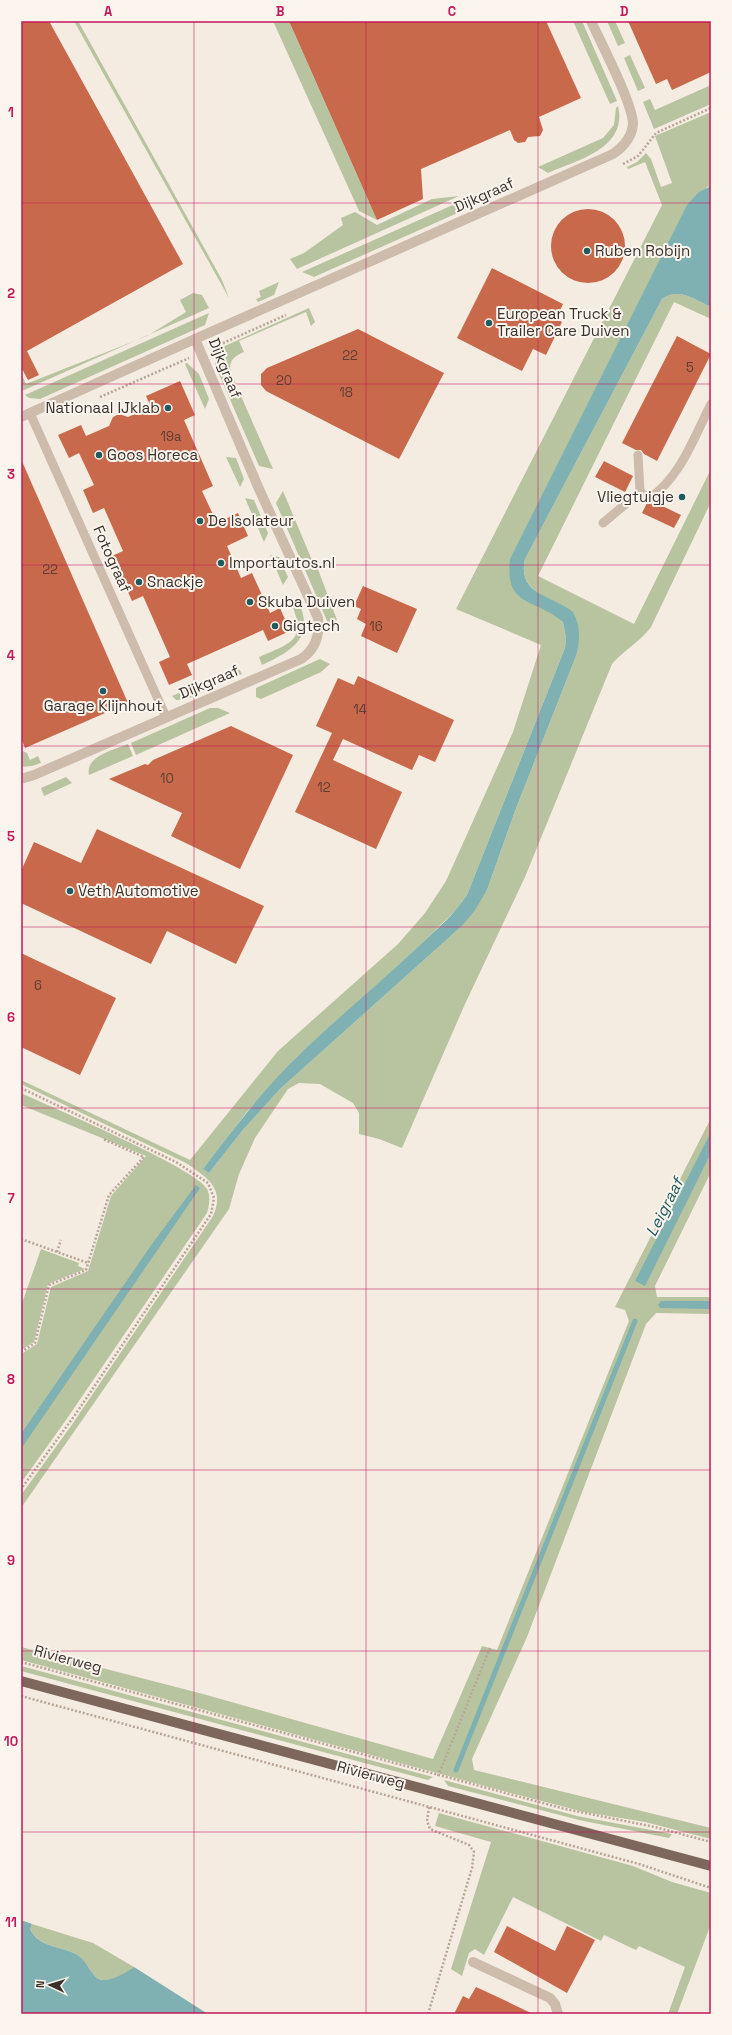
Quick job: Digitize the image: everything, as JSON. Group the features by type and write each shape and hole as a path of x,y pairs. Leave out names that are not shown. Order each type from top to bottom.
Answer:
{"main road":[{"name":"Rivierweg","path":"21,1681 711,1866"}],"street":[{"name":"Dijkgraaf","path":"21,779 34,775 301,659 314,647 319,629 318,618 195,339 613,154 627,141 632,132 631,114 591,21"},
{"name":"Fotograaf","path":"26,414 195,339"},
{"path":"473,1962 550,1998 555,2004 558,2014"}],"lane":[{"path":"640,492 649,498 661,491 672,479 711,404"},
{"name":"Fotograaf","path":"26,414 166,717"},
{"path":"638,455 640,492"},
{"path":"603,523 640,492"}],"path":[{"path":"656,133 711,108"},
{"path":"21,1088 176,1162 208,1183 214,1198 211,1214 75,1415 21,1489"},
{"path":"21,1352 35,1344 49,1285 86,1270 109,1195 144,1157 103,1139"},
{"path":"21,1239 88,1263"},
{"path":"57,1252 61,1240"},
{"path":"434,1791 490,1648"},
{"name":"Rivierweg","path":"21,1662 579,1813 655,1828 711,1842"},
{"name":"Rivierweg","path":"21,1696 639,1864 711,1888"},
{"path":"428,2014 472,1868 474,1852 469,1845 430,1829 427,1821 429,1807"}],"green space":[{"path":"74,21 78,21 222,280 229,298"},
{"path":"273,21 289,21 377,220 359,211"},
{"path":"573,21 582,21 617,101 610,104"},
{"path":"607,21 615,21 625,43 618,46"},
{"path":"630,55 645,88 638,91 624,58"},
{"path":"711,85 711,104 654,129 643,102 650,99 655,110"},
{"path":"618,106 619,120 616,132 608,142 598,150 573,163 548,173 538,167 603,138 614,125 616,108"},
{"path":"711,112 711,186 707,187 509,570 563,622 566,638 565,648 467,895 458,908 405,960 296,1058 246,1113 203,1169 209,1173 242,1131 280,1089 463,925 487,890 515,811 576,656 567,608 535,591 529,585 524,570 525,559 662,299 675,294 681,294 693,298 711,307 711,319 674,302 538,576 634,624 711,469 711,502 651,627 612,664 525,877 465,1004 402,1148 379,1139 359,1134 359,1113 353,1103 320,1084 299,1083 288,1089 255,1138 239,1174 229,1209 21,1508 21,1495 71,1426 213,1216 217,1198 212,1184 186,1163 21,1084 21,1080 190,1160 278,1051 398,944 425,913 446,881 513,732 541,645 456,609 662,205 645,162 628,169 627,167 637,162 646,153 651,159 661,187 672,183 655,136"},
{"path":"491,188 496,190 498,195 314,277 302,272"},
{"path":"459,196 297,269 290,259 304,253 343,225 341,218 355,212 377,225 432,199"},
{"path":"279,282 274,295 258,302 256,299 261,297 259,291"},
{"path":"193,293 202,295 209,308 150,334 186,312 180,300"},
{"path":"309,308 315,322 311,326 306,312 239,341 244,352 237,355 230,365 231,373 273,469 259,466 215,365 216,350"},
{"path":"209,313 205,325 40,399 29,398 25,395"},
{"path":"137,340 22,391 21,373 26,384"},
{"path":"187,363 199,374 209,399 205,409 185,364"},
{"path":"226,457 236,458 244,479 240,487"},
{"path":"283,491 314,565 316,564 337,620 328,623 276,503"},
{"path":"245,498 254,500 268,533 264,542"},
{"path":"270,555 279,557 288,577 283,585"},
{"path":"290,600 298,600 303,613 303,633 292,648 284,654 262,665 259,657 289,643 297,632 295,613"},
{"path":"320,659 330,664 321,672 261,699 256,697 256,688"},
{"path":"238,667 242,674 226,681 221,680 218,676"},
{"path":"207,681 206,689 195,696 187,699 176,700 172,696"},
{"path":"210,708 218,708 230,713 136,755 131,743"},
{"path":"128,744 133,756 89,775 91,763 96,758 108,751"},
{"path":"21,750 27,753 30,760 38,756 41,763 21,767"},
{"path":"66,777 72,783 44,796 41,788"},
{"path":"21,1093 121,1138 178,1167 197,1179 207,1189 209,1204 207,1213 66,1420 21,1483 21,1354 37,1344 51,1287 88,1271 111,1196 146,1156 21,1105"},
{"path":"711,1118 711,1172 655,1286 657,1297 711,1297 711,1314 656,1313 646,1324 527,1637 472,1759 474,1770 711,1828 711,1839 645,1822 584,1812 21,1660 21,1647 203,1694 433,1759 482,1646 497,1650 629,1321 625,1310 615,1307"},
{"path":"41,1249 79,1263 78,1266 85,1269 48,1284 34,1342 21,1350 21,1306"},
{"path":"21,1666 433,1777 428,1780 21,1671"},
{"path":"444,1780 577,1816 672,1834 669,1838 579,1820 448,1786"},
{"path":"439,1813 633,1866 672,1882 711,1893 711,1924 677,2014 668,2014 685,1967 639,1946 636,1950 604,1935 601,1941 513,1897 484,1955 475,1949 469,1953 462,1976 451,1969 491,1842 435,1826"},
{"path":"32,1924 93,1943 134,1967 115,1978 107,1980 99,1979 79,1956 40,1940 30,1929"}],"water":[{"path":"711,186 711,307 681,294 675,294 662,299 525,559 524,571 526,580 531,587 538,593 565,606 573,612 579,628 578,644 576,656 515,811 487,890 475,910 463,925 280,1089 242,1131 209,1173 203,1169 247,1112 283,1071 326,1029 389,974 451,916 467,895 565,648 566,638 563,622 553,614 524,600 517,594 512,586 509,575 510,559 687,205 699,192"},
{"path":"711,1132 711,1153 645,1286 635,1281"},
{"path":"196,1185 200,1188 21,1449 21,1434 152,1244"},
{"path":"661,1301 711,1301 711,1309 660,1308 658,1305"},
{"path":"21,1920 32,1924 30,1929 39,1940 79,1956 93,1974 99,1979 107,1980 123,1974 134,1967 208,2014 21,2014"}],"building":[{"path":"21,21 49,21 183,264 27,351 39,375 28,380 21,367"},
{"path":"289,21 546,21 581,98 539,117 543,130 540,136 528,137 525,142 518,143 514,140 510,130 421,169 423,199 377,220"},
{"path":"628,21 711,21 711,72 672,90 667,79 656,84"},
{"path":"581,209 595,209 609,215 619,225 625,239 625,253 619,267 609,277 595,283 581,283 567,277 557,267 551,253 551,239 557,225 567,215"},
{"path":"492,268 563,304 556,319 562,322 546,355 533,349 522,371 457,338"},
{"path":"358,329 444,373 399,459 266,391 261,385 261,374 267,368"},
{"path":"677,336 711,354 657,461 644,454 641,450 636,450 622,443"},
{"path":"180,381 195,415 184,420 213,486 202,491 217,523 238,513 248,536 227,546 241,578 252,573 270,613 280,608 290,631 268,641 263,630 187,664 192,675 169,685 159,662 170,657 143,596 132,601 112,556 123,551 104,508 93,513 83,490 94,485 79,453 69,458 58,435 81,425 86,436 109,426 113,417 119,414 128,417 151,407 146,396"},
{"path":"21,459 128,703 25,748 21,738"},
{"path":"604,461 633,476 625,492 595,477"},
{"path":"654,502 681,515 674,528 642,513 647,503"},
{"path":"363,586 417,609 397,653 361,636 366,624 357,619 361,609 354,606"},
{"path":"358,676 454,720 435,762 419,755 412,770 343,739 333,760 402,792 376,849 295,812 332,733 316,726 338,678 354,685"},
{"path":"231,726 293,755 240,869 171,836 182,813 109,779 145,764 148,765 153,760"},
{"path":"97,829 264,906 236,964 167,931 151,964 21,903 21,871 34,842 81,863"},
{"path":"21,953 116,998 80,1075 21,1047"},
{"path":"507,1926 555,1951 567,1926 595,1940 567,1993 494,1952"},
{"path":"476,1987 533,2014 454,2014 463,1996 469,1999"}],"waterway":[{"path":"456,1770 635,1321"}],"place":[{"name":"Ruben Robijn","path":"587,251"},
{"name":"European Truck & Trailer Care Duiven","path":"489,323"},
{"name":"Nationaal IJklab","path":"168,408"},
{"name":"Goos Horeca","path":"99,455"},
{"name":"Vliegtuigje","path":"682,497"},
{"name":"De Isolateur","path":"200,521"},
{"name":"Importautos.nl","path":"221,563"},
{"name":"Snackje","path":"139,582"},
{"name":"Skuba Duiven","path":"250,602"},
{"name":"Gigtech","path":"275,626"},
{"name":"Garage Klijnhout","path":"103,691"},
{"name":"Veth Automotive","path":"70,891"}],"water label":[{"name":"Leigraaf","path":"664,1207"}]}
